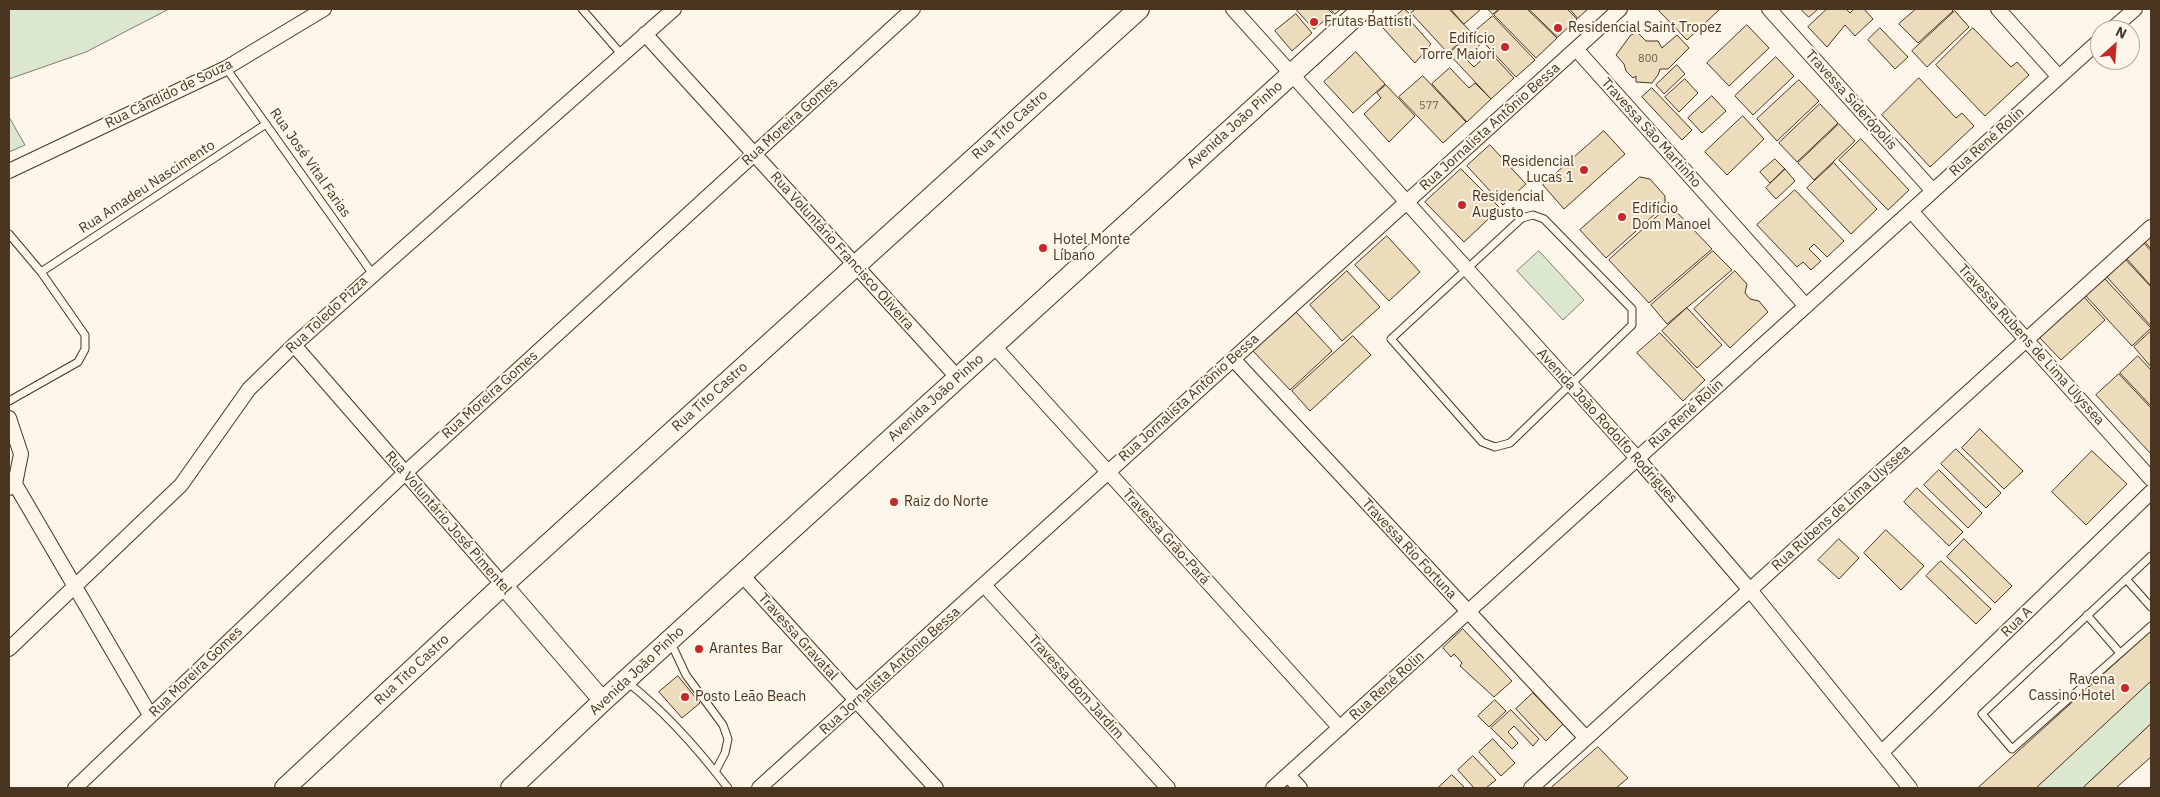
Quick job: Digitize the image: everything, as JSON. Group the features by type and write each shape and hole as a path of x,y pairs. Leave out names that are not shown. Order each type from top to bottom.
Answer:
{"main road":[{"name":"Rua Tito Castro","path":"286,788 503,585 1139,9"},
{"name":"Avenida João Pinho","path":"511,788 603,701 1363,9"}],"street":[{"name":"Rua Cândido de Souza","path":"9,171 226,68 324,9"},
{"name":"Rua Toledo Pizza","path":"9,649 181,485 249,388 372,273 674,9"},
{"name":"Rua Moreira Gomes","path":"75,788 405,473 913,9"},
{"name":"Avenida João Rodolfo Rodrigues","path":"1233,9 1637,458 1750,590 1910,788"},
{"name":"Rua Jornalista Antônio Bessa","path":"759,788 1620,9"},
{"name":"Travessa Siderópolis","path":"1769,9 1934,191"},
{"path":"1998,9 2059,78"},
{"path":"2122,20 2135,9"},
{"name":"Rua Voluntário Francisco Oliveira","path":"645,34 958,378"},
{"name":"Travessa São Martinho","path":"1576,49 1806,306"},
{"name":"Rua René Rolin","path":"1273,788 2090,49"},
{"name":"Travessa Rubens de Lima Ulyssea","path":"1911,211 2151,479"},
{"name":"Rua Rubens de Lima Ulyssea","path":"1531,788 2151,227"},
{"name":"Rua Voluntário José Pimentel","path":"294,345 603,701"},
{"name":"Travessa Grão-Pará","path":"993,345 1340,728"},
{"name":"Travessa Rio Fortuna","path":"1232,359 1586,738"},
{"path":"9,418 21,454 12,486 74,585 150,716"},
{"name":"Rua A","path":"1882,752 2151,492"},
{"name":"Travessa Gravatal","path":"742,575 936,788"},
{"name":"Travessa Bom Jardim","path":"984,585 1168,788"},
{"path":"1288,774 1300,788"}],"lane":[{"path":"582,9 622,54"},
{"name":"Rua José Vital Farias","path":"226,68 372,273"},
{"name":"Rua Amadeu Nascimento","path":"41,272 266,124"},
{"path":"1533,215 1544,219 1632,309 1632,325 1571,384 1510,443 1495,447 1482,442 1391,339 1522,218 1533,215"},
{"path":"9,234 41,272 84,335 85,349 78,362 9,402"},
{"path":"2151,556 1982,714 2012,749 2151,626"},
{"path":"2126,579 2151,607"},
{"path":"2087,615 2120,653"},
{"path":"670,640 686,675 723,725 728,739 725,753 715,772"},
{"path":"626,680 656,704 728,788"}],"green space":[{"path":"9,9 169,9 86,52 9,79"},
{"path":"9,117 25,145 9,152"},
{"path":"1539,251 1584,300 1563,320 1517,271"},
{"path":"2151,681 2151,724 2083,788 2036,788"}],"building":[{"path":"1296,9 1328,9 1333,14 1314,29"},
{"path":"1331,9 1341,9 1335,14"},
{"path":"1404,9 1410,14 1407,17 1431,44 1415,63 1383,28"},
{"path":"1416,9 1449,9 1471,32 1448,53 1411,13"},
{"path":"1451,9 1481,9 1464,24"},
{"path":"1488,9 1499,9 1493,14"},
{"path":"1500,9 1527,9 1557,38 1536,58 1494,15"},
{"name":"Residencial Saint Tropez","path":"1529,9 1567,9 1577,19 1558,37"},
{"path":"1570,9 1588,9 1578,18"},
{"path":"1661,9 1720,9 1687,40 1659,11"},
{"path":"1801,9 1818,9 1809,17"},
{"path":"1827,9 1846,9 1850,13 1854,9 1864,9 1873,19 1855,36 1845,25 1827,47 1808,27"},
{"path":"1916,9 1951,9 1953,11 1918,43 1899,24"},
{"path":"1955,11 1969,27 1927,67 1912,51"},
{"path":"1296,14 1312,33 1292,51 1275,31"},
{"name":"Edifício Torre Maiori","path":"1493,16 1535,60 1516,77 1474,32"},
{"path":"1747,25 1769,48 1729,86 1707,63"},
{"path":"1880,28 1908,57 1895,69 1868,40"},
{"path":"1973,28 2011,67 2017,62 2029,75 1985,116 1936,65"},
{"path":"1472,32 1482,43 1465,58 1474,67 1490,52 1514,78 1491,99 1449,54"},
{"path":"1637,32 1646,41 1658,41 1662,48 1677,35 1689,48 1668,69 1660,69 1652,83 1636,82 1636,76 1633,78 1626,71 1624,64 1616,55 1630,36"},
{"path":"1356,52 1385,84 1353,113 1324,82"},
{"path":"1776,57 1794,76 1753,115 1735,96"},
{"path":"1677,65 1685,74 1664,94 1656,85"},
{"path":"1450,68 1469,88 1475,83 1491,99 1467,122 1432,84"},
{"path":"1423,76 1466,122 1443,143 1399,97"},
{"path":"1919,78 1956,118 1962,113 1974,126 1930,167 1882,115"},
{"path":"1685,79 1698,93 1679,112 1665,97"},
{"path":"1799,80 1819,101 1777,141 1757,119"},
{"path":"1386,85 1415,116 1389,142 1364,114 1381,98 1377,93"},
{"path":"1652,88 1692,130 1682,140 1642,97"},
{"path":"1712,96 1726,111 1702,133 1688,118"},
{"path":"1820,104 1838,123 1797,162 1779,143"},
{"path":"1743,116 1764,139 1727,175 1705,152"},
{"path":"1839,124 1855,141 1814,180 1798,163"},
{"name":"Residencial Lucas 1","path":"1604,131 1625,154 1564,209 1543,185"},
{"path":"1861,139 1909,190 1888,210 1839,160"},
{"path":"1490,145 1526,184 1503,205 1467,166"},
{"path":"1775,159 1785,169 1770,183 1760,172"},
{"path":"1834,163 1877,209 1851,234 1807,188"},
{"name":"Residencial Augusto","path":"1461,169 1500,208 1464,242 1425,202"},
{"path":"1785,169 1795,181 1776,199 1766,188"},
{"name":"Edifício Dom Manoel","path":"1640,177 1650,179 1665,196 1665,205 1606,258 1580,230"},
{"path":"1795,190 1844,241 1827,257 1814,244 1809,249 1821,261 1811,270 1803,262 1797,267 1757,225"},
{"path":"1670,205 1712,249 1649,303 1609,260"},
{"path":"1387,236 1420,272 1389,301 1355,265"},
{"path":"2151,237 2151,249 2145,242"},
{"path":"2144,243 2151,251 2151,286 2127,259"},
{"path":"1713,251 1732,270 1667,324 1651,305"},
{"path":"2126,260 2151,287 2151,326 2107,277"},
{"path":"1347,271 1380,307 1342,341 1310,305"},
{"path":"1735,271 1747,284 1745,293 1750,299 1759,301 1768,312 1730,348 1694,309"},
{"path":"2105,279 2151,328 2132,346 2086,296"},
{"path":"2084,297 2105,320 2061,360 2039,337"},
{"path":"1687,308 1722,345 1697,368 1662,331"},
{"path":"1296,312 1332,351 1290,390 1253,351"},
{"path":"2151,331 2151,367 2134,347"},
{"path":"1660,333 1705,380 1683,401 1637,353"},
{"path":"1353,336 1371,355 1310,411 1292,391"},
{"path":"2138,356 2151,370 2151,406 2120,373"},
{"path":"2119,374 2151,408 2151,454 2096,395"},
{"path":"1980,429 2023,471 2004,489 1962,448"},
{"path":"1956,449 2001,493 1986,508 1941,464"},
{"path":"2092,451 2127,484 2086,525 2052,492"},
{"path":"1939,470 1982,513 1968,528 1924,485"},
{"path":"1917,488 1963,532 1949,546 1904,502"},
{"path":"1886,530 1924,566 1901,590 1864,553"},
{"path":"1839,539 1859,558 1839,579 1818,560"},
{"path":"1964,539 2012,586 1995,603 1947,557"},
{"path":"1941,561 1991,609 1976,624 1926,576"},
{"path":"1463,629 1512,681 1494,697 1460,666 1462,663 1454,654 1451,657 1443,648"},
{"path":"2151,631 2151,681 2036,788 1978,788"},
{"path":"678,676 700,703 682,718 659,692"},
{"path":"1533,693 1563,724 1546,741 1516,709"},
{"path":"1495,700 1506,711 1489,727 1478,716"},
{"path":"1511,710 1539,739 1533,746 1514,726 1508,732 1518,743 1512,749 1491,728"},
{"path":"2151,724 2151,757 2116,788 2083,788"},
{"path":"1493,739 1515,763 1501,776 1479,752"},
{"path":"1598,747 1628,778 1616,788 1551,788"},
{"path":"1473,756 1496,780 1486,788 1474,788 1458,770"},
{"path":"1452,775 1465,788 1438,788"}],"place":[{"name":"Frutas Battisti","path":"1314,22"},
{"name":"Residencial Saint Tropez","path":"1558,28"},
{"name":"Edifício Torre Maiori","path":"1505,47"},
{"name":"Residencial Lucas 1","path":"1584,170"},
{"name":"Residencial Augusto","path":"1462,205"},
{"name":"Edifício Dom Manoel","path":"1622,217"},
{"name":"Hotel Monte Líbano","path":"1043,248"},
{"name":"Raiz do Norte","path":"894,502"},
{"name":"Arantes Bar","path":"699,649"},
{"name":"Ravena Cassino Hotel","path":"2125,688"},
{"name":"Posto Leão Beach","path":"685,697"}]}
